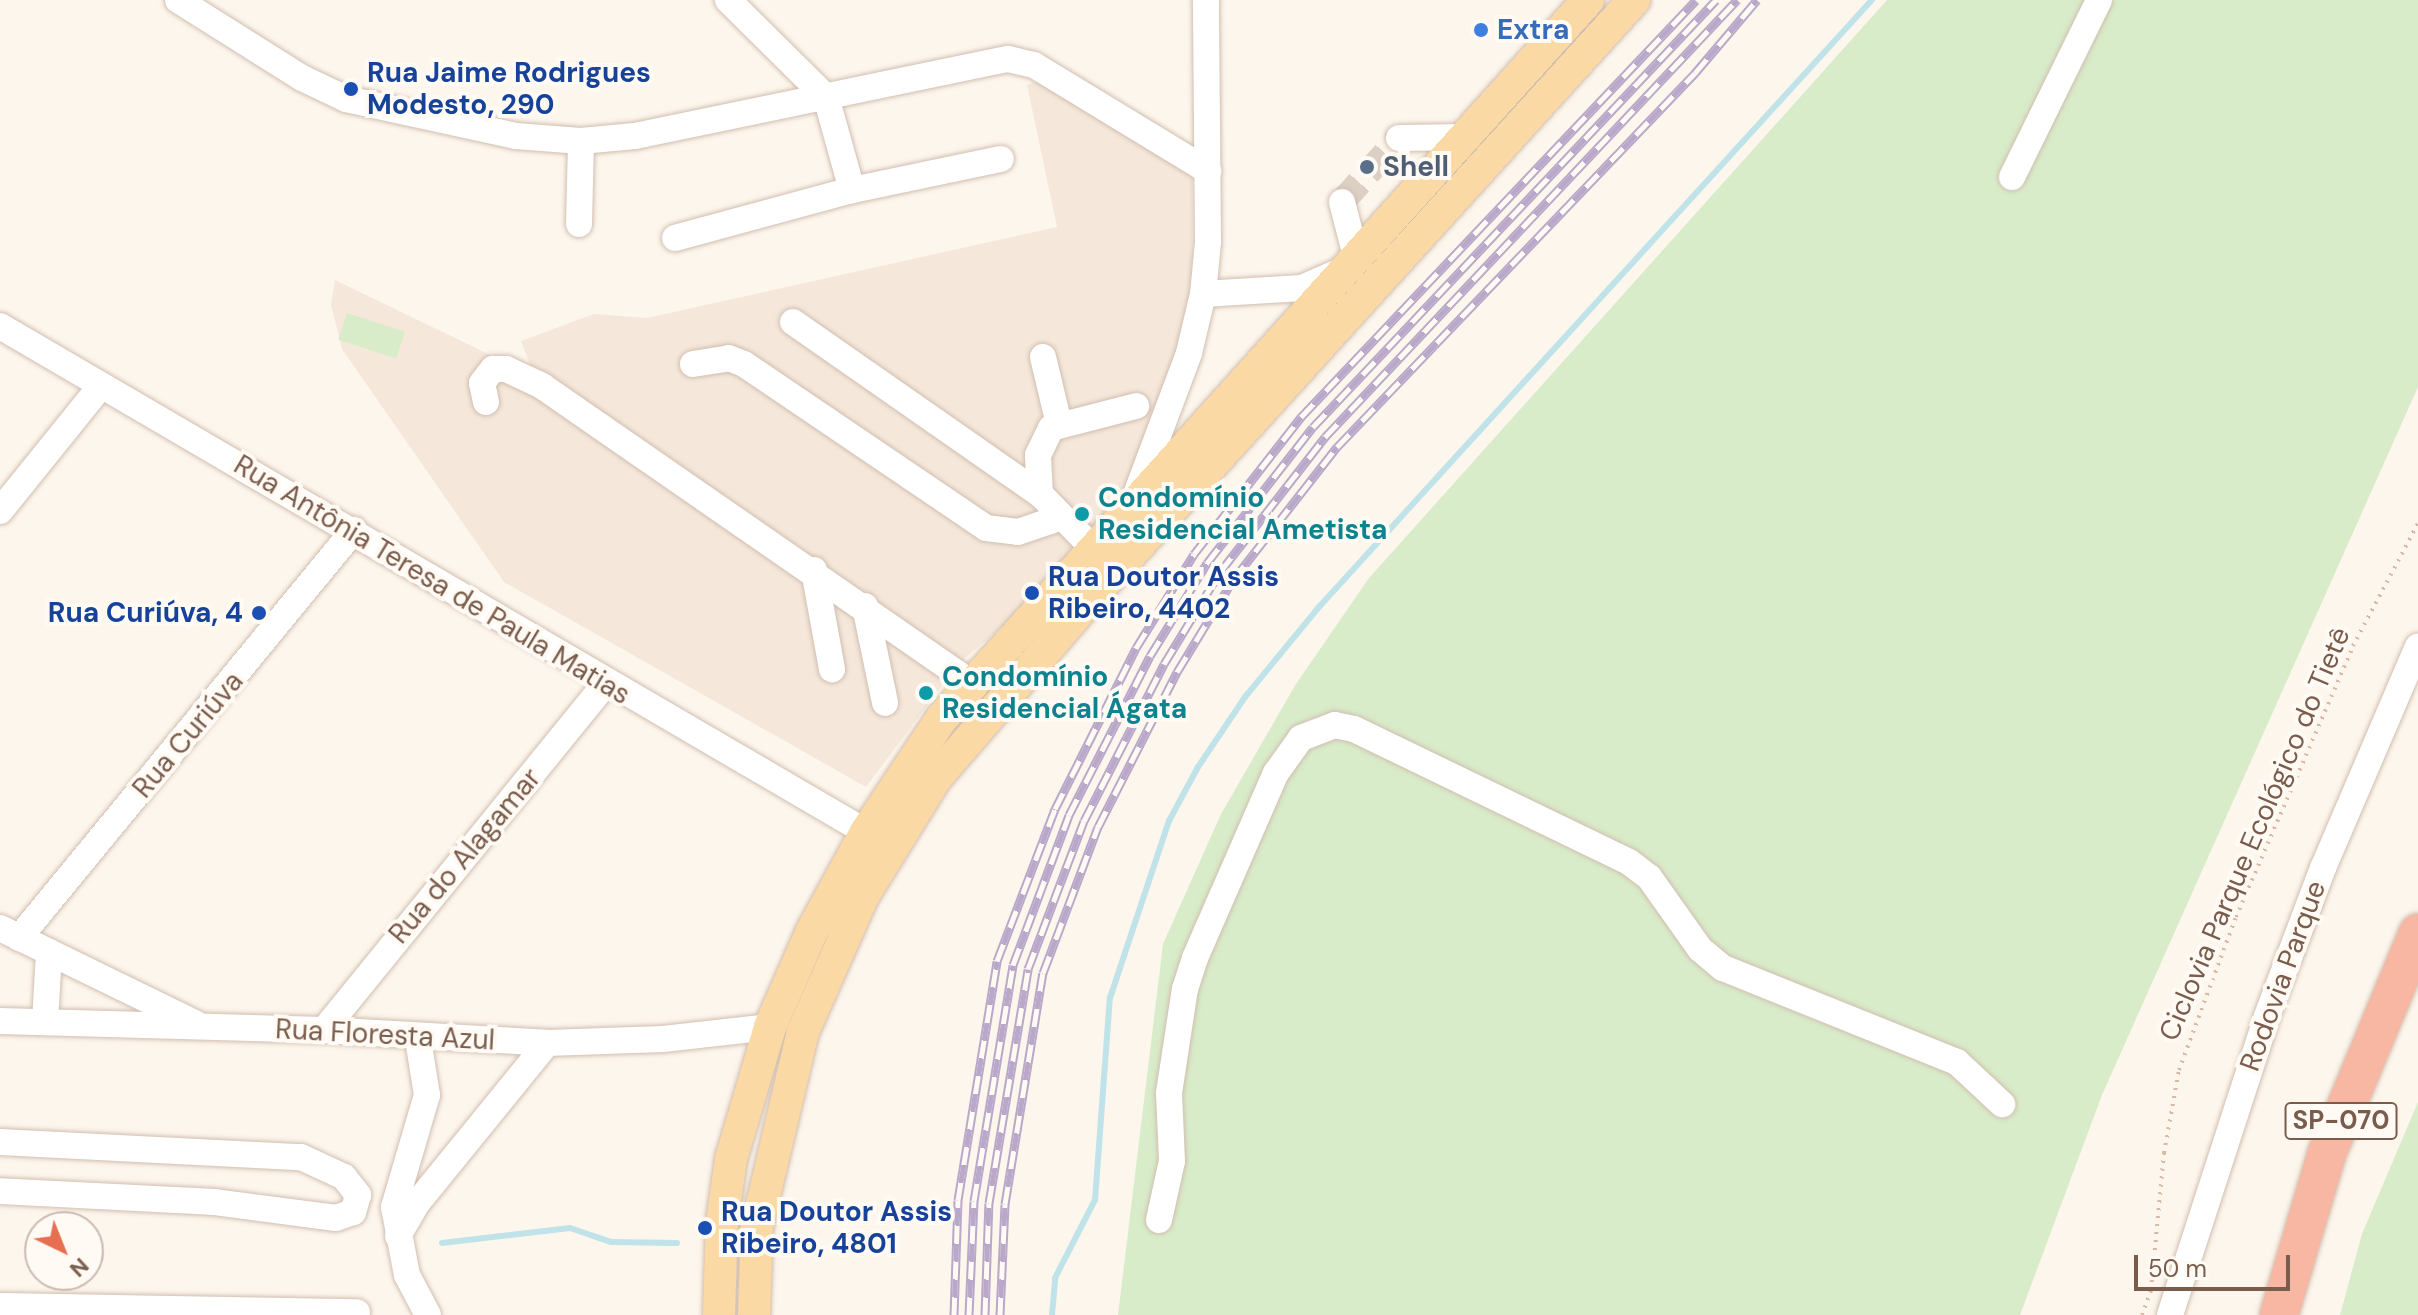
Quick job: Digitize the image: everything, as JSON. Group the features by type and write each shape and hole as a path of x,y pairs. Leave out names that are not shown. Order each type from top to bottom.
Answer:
{"highway":[{"name":"SP-070","path":"2279,1315 2327,1153 2418,933"}],"main road":[{"path":"719,1315 722,1222 731,1159 770,1027 812,931 866,832 942,718 1096,551 1588,0"},
{"path":"754,1315 757,1226 796,1058 828,967 863,896 936,778 1097,591 1634,0"}],"street":[{"path":"178,0 266,56 346,99 516,136 581,141 635,136 1008,59 1034,65 1208,171"},
{"path":"728,0 826,97 852,190"},
{"path":"1128,515 1189,353 1203,294 1208,171 1206,0"},
{"path":"2012,177 2099,0"},
{"path":"1399,138 1466,137"},
{"path":"579,224 581,141"},
{"path":"675,238 852,190 1001,159"},
{"path":"1203,294 1302,288 1354,263 1342,202"},
{"path":"793,322 1040,494 1096,551"},
{"name":"Rua Antônia Teresa de Paula Matias","path":"0,326 354,530 606,683 866,832"},
{"path":"1043,357 1059,424"},
{"path":"693,364 729,358 744,364 986,528 1018,532 1062,517"},
{"path":"486,402 482,383 493,369 506,369 542,386 814,570 974,685"},
{"path":"0,511 101,386"},
{"path":"1040,494 1040,446 1059,424 1136,406"},
{"name":"Rua Curiúva","path":"10,933 354,530"},
{"path":"814,570 832,669"},
{"path":"865,606 885,703"},
{"name":"Rodovia Parque","path":"2170,1315 2267,1016 2323,868 2418,646"},
{"name":"Rua do Alagamar","path":"324,1030 606,683"},
{"path":"1159,1220 1172,1161 1169,1093 1185,989 1195,958 1276,773 1301,738 1335,725 1354,729 1629,862 1649,877 1700,949 1723,968 1957,1062 1983,1080 2002,1104"},
{"path":"10,933 204,1028"},
{"path":"45,1022 49,952"},
{"name":"Rua Floresta Azul","path":"0,1021 324,1030 418,1039 547,1043 663,1039 770,1027"},
{"path":"418,1039 427,1095 422,1122 399,1183 398,1236 407,1275 428,1315"},
{"path":"398,1236 418,1202 547,1043"},
{"path":"0,1142 301,1157 344,1177 358,1195 353,1212 336,1218 215,1202 0,1191"},
{"path":"0,1306 127,1311 357,1312"}],"path":[{"name":"Ciclovia Parque Ecológico do Tietê","path":"2142,1315 2151,1290 2164,1153 2179,1070 2236,917 2353,646 2418,523"}],"shaded area":[{"name":"Condomínio Residencial Ametista","path":"1040,80 1192,176 1193,291 1185,341 1135,481 1011,619 959,663 866,787 504,582 342,349 331,305 335,280 534,376 521,341 594,314 647,318 1057,227 1027,85"}],"green space":[{"path":"1887,0 2418,0 2418,387 2102,1095 2020,1315 1118,1315 1163,944 1221,814 1296,684 1369,578"},
{"path":"347,313 405,332 396,358 338,340"},
{"path":"2418,1102 2418,1315 2340,1315 2362,1234"}],"waterway":[{"path":"1052,1315 1055,1278 1095,1200 1110,998 1169,821 1198,767 1245,697 1319,607 1872,0"},
{"path":"442,1243 570,1228 611,1242 677,1243"}],"tunnel":[{"path":"1342,202 1399,138"}],"railway":[{"path":"954,1315 958,1200 997,961 1055,809 1136,648 1194,554 1301,417 1696,0"},
{"path":"969,1315 974,1201 1013,965 1069,815 1150,656 1207,563 1313,427 1716,0"},
{"path":"985,1315 989,1203 1028,969 1084,821 1164,664 1220,572 1325,437 1737,0"},
{"path":"1000,1315 1005,1204 1043,973 1098,827 1177,672 1233,580 1337,447 1695,73 1757,0"}],"place":[{"name":"Extra","path":"1481,30"},
{"name":"Rua Jaime Rodrigues Modesto, 290","path":"351,89"},
{"name":"Shell","path":"1367,167"},
{"name":"Condomínio Residencial Ametista","path":"1082,514"},
{"name":"Rua Doutor Assis Ribeiro, 4402","path":"1032,593"},
{"name":"Rua Curiúva, 4","path":"259,613"},
{"name":"Condomínio Residencial Ágata","path":"926,693"},
{"name":"Rua Doutor Assis Ribeiro, 4801","path":"705,1228"}]}
